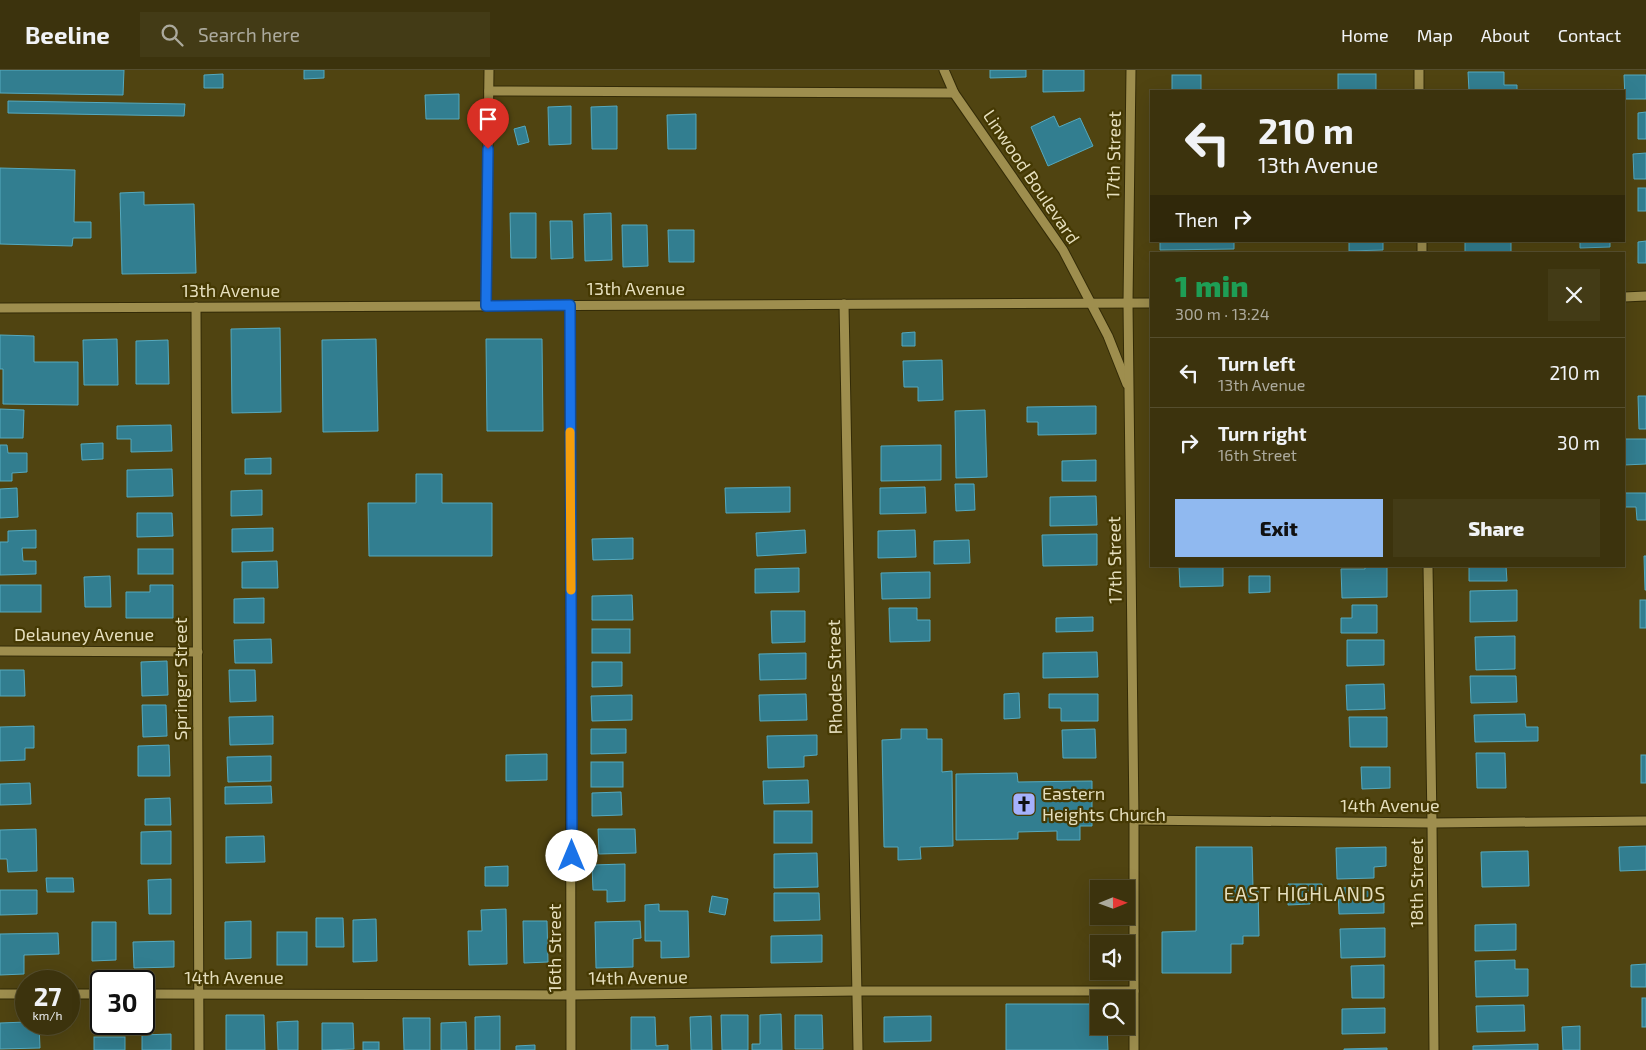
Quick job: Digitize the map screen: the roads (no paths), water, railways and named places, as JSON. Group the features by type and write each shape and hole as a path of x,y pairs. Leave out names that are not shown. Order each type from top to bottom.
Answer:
{"street":[{"path":"486,306 489,70"},
{"name":"Linwood Boulevard","path":"944,70 954,93 1063,250 1091,303"},
{"name":"17th Street","path":"1131,70 1128,303 1134,990"},
{"path":"1419,70 1419,90"},
{"path":"489,90 954,93"},
{"path":"1625,297 1646,296"},
{"path":"1091,303 1108,336 1129,389"},
{"name":"13th Avenue","path":"0,308 1150,303"},
{"name":"Rhodes Street","path":"844,304 858,1050"},
{"name":"16th Street","path":"570,305 571,1050"},
{"name":"Springer Street","path":"196,307 199,1050"},
{"name":"18th Street","path":"1428,567 1434,1050"},
{"name":"Delauney Avenue","path":"0,651 198,652"},
{"name":"14th Avenue","path":"1134,820 1432,823 1646,821"},
{"name":"14th Avenue","path":"155,994 571,995 858,990 1090,991"},
{"path":"0,994 15,994"},
{"name":"17th Street","path":"1134,1035 1134,1050"}],"place":[{"name":"Eastern Heights Church","path":"1024,804"}],"district":[{"name":"EAST HIGHLANDS","path":"1305,894"}]}
